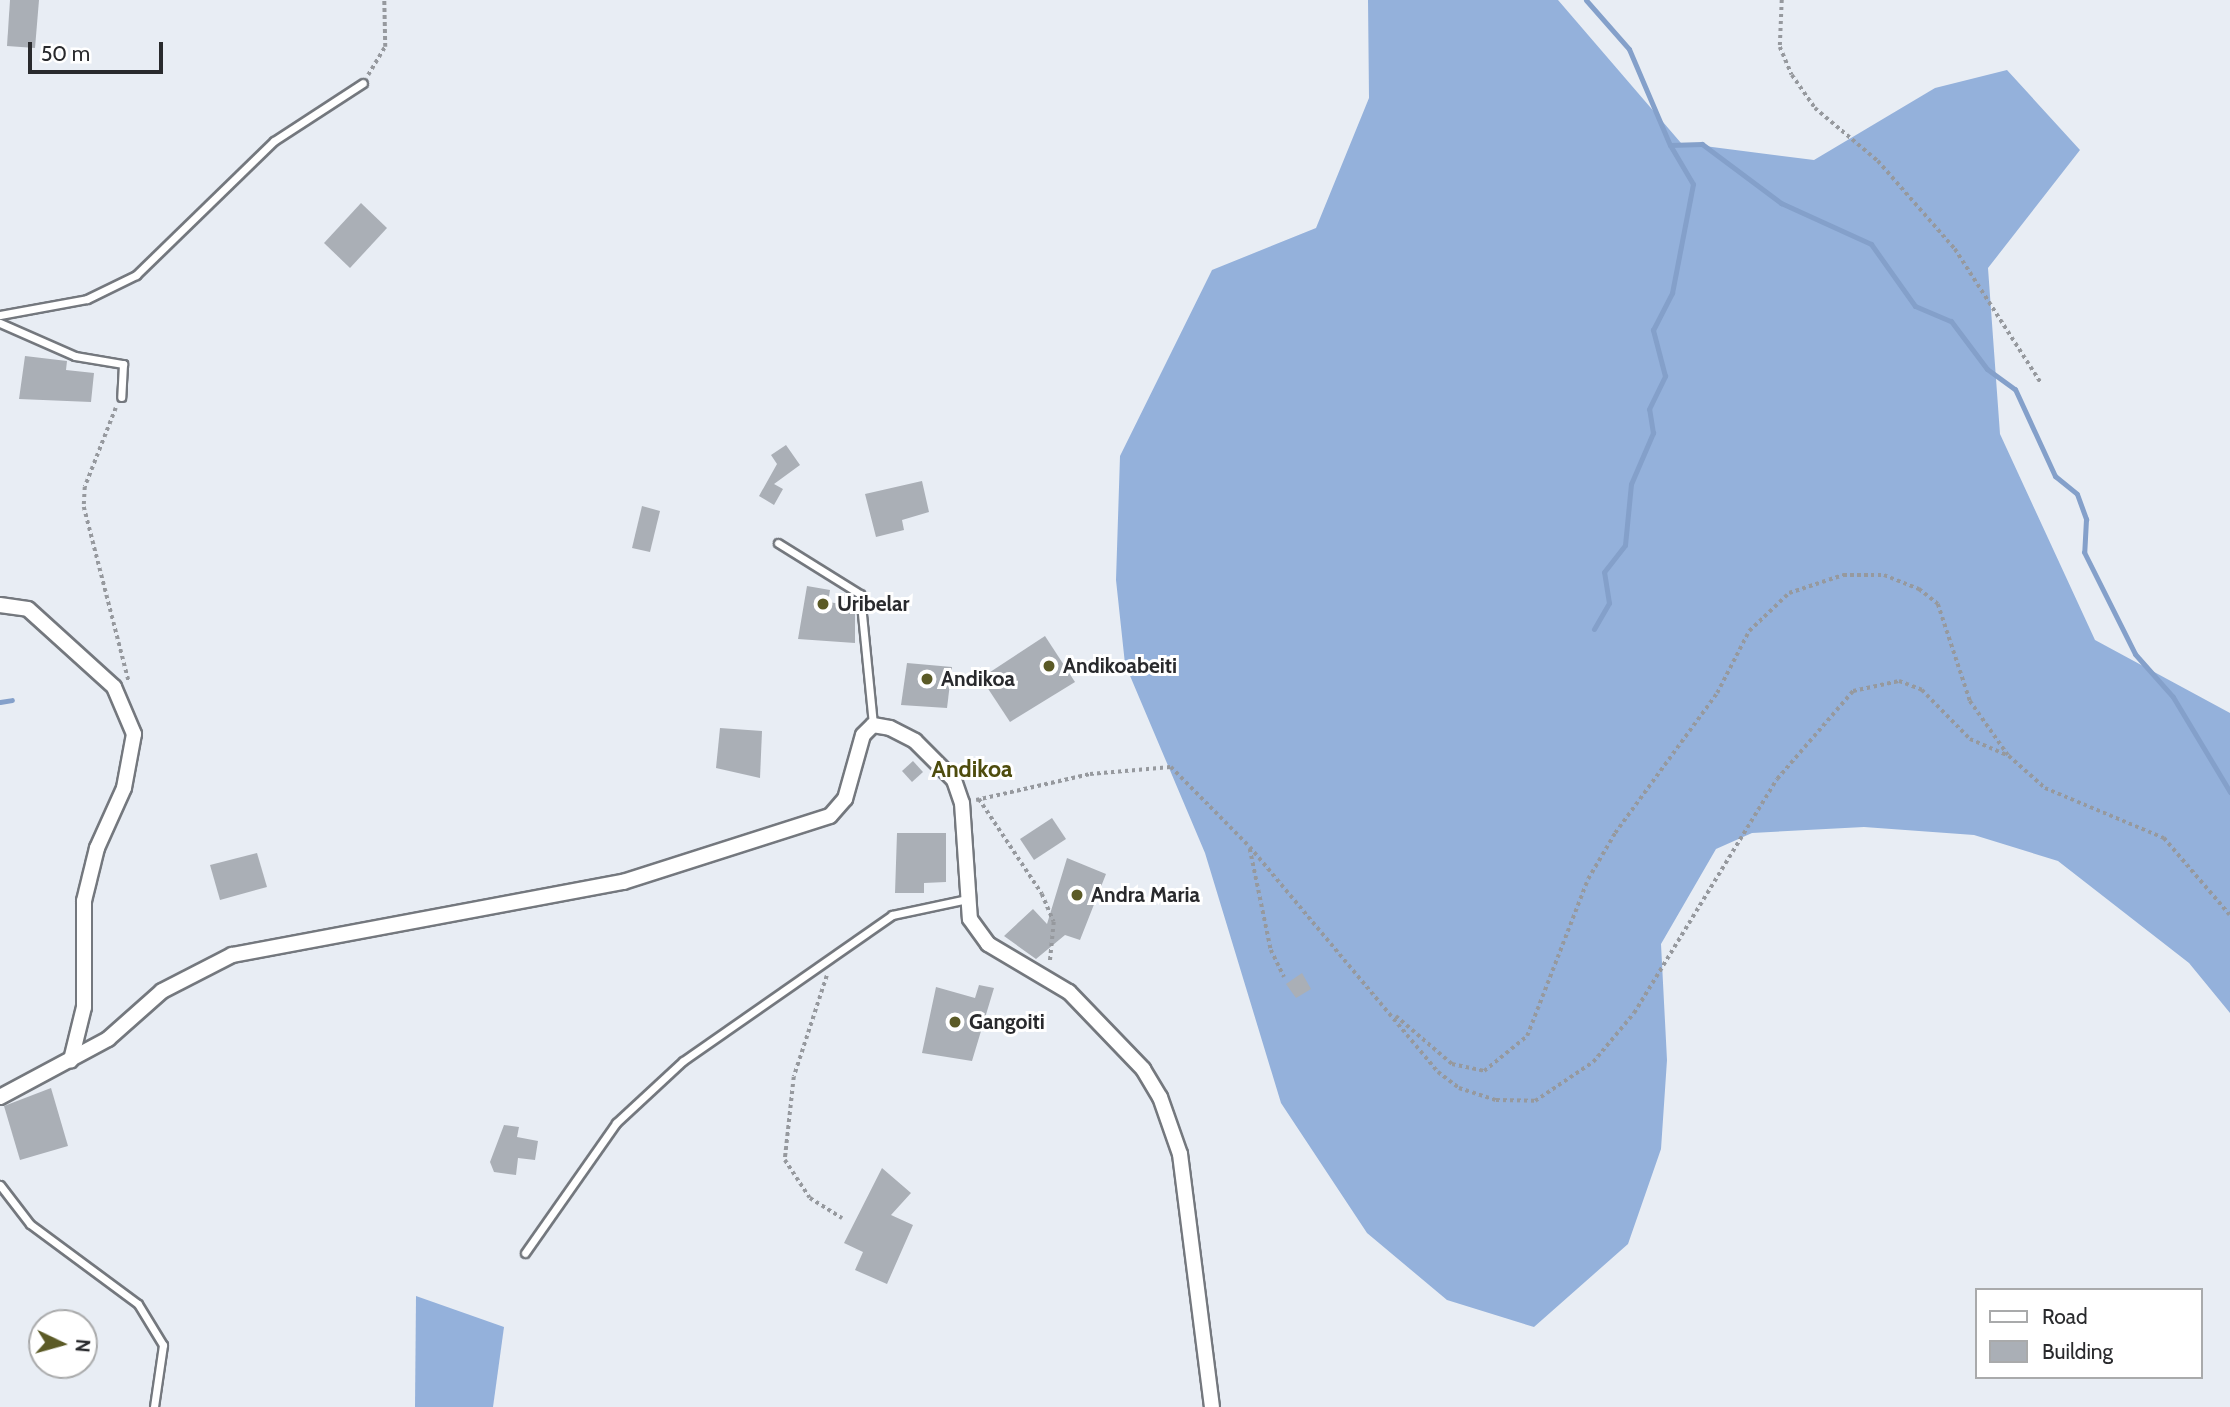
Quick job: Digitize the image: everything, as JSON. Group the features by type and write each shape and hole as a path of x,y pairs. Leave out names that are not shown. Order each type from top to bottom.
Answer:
{"street":[{"path":"0,605 28,609 114,687 134,734 124,788 97,848 85,901 84,1007 71,1060"},
{"path":"0,1097 71,1060 129,1025 162,990 232,955 623,882 830,816 845,799 863,735 873,725 915,741 954,780 962,803 970,919 988,944 1045,978 1111,1034 1160,1097 1180,1154 1212,1407"}],"lane":[{"path":"0,315 87,299 136,275 274,141 363,83"},
{"path":"0,323 75,356 123,365 121,397"},
{"path":"778,543 860,594 873,725"},
{"path":"525,1253 616,1123 683,1061 892,915 967,899"},
{"path":"0,1185 30,1224 138,1304 163,1345 154,1407"}],"path":[{"path":"363,83 385,47 384,0"},
{"path":"1782,0 1780,47 1792,75 1815,108 1878,161 1955,249 2041,383"},
{"path":"121,397 85,487 84,508 130,686"},
{"path":"962,803 1090,774 1171,768 1250,847 1395,1014 1452,1064 1484,1071 1527,1036 1588,880 1615,833 1717,693 1749,631 1789,593 1843,575 1884,575 1919,589 1938,604 1970,701 2009,755 2045,788 2164,838 2230,915"},
{"path":"1395,1014 1399,1032 1459,1088 1496,1100 1535,1101 1593,1062 1634,1013 1777,779 1853,691 1899,681 1922,690 1970,739 2009,755"},
{"path":"979,799 1054,922 1056,946 1045,978"},
{"path":"1250,847 1271,950 1284,977"},
{"path":"836,963 820,986 794,1077 785,1160 810,1198 842,1218"}],"shaded area":[{"path":"1368,0 1558,0 1681,143 1814,160 1935,88 2007,70 2080,150 1988,268 2000,434 2095,640 2230,713 2230,1013 2189,963 2058,861 1974,835 1864,827 1752,833 1716,849 1661,944 1667,1060 1661,1149 1628,1244 1534,1327 1447,1300 1367,1233 1281,1103 1205,853 1125,664 1116,580 1120,456 1212,270 1316,228 1369,98"},
{"path":"416,1296 504,1327 493,1407 415,1407"}],"building":[{"path":"10,0 39,0 35,48 7,46"},
{"path":"361,203 387,228 350,268 324,243"},
{"path":"25,356 67,361 66,370 94,373 91,402 19,399"},
{"path":"786,445 800,465 774,484 783,489 774,505 759,496 777,464 771,455"},
{"path":"922,481 929,512 902,520 904,530 876,537 865,494"},
{"path":"642,506 660,511 650,552 632,548"},
{"path":"807,586 830,590 828,602 855,606 855,643 798,639"},
{"path":"1045,636 1075,682 1010,722 981,678"},
{"name":"Andikoa","path":"907,663 952,667 947,708 901,705"},
{"path":"720,728 762,731 760,778 716,768"},
{"path":"913,761 923,772 912,782 902,771"},
{"path":"1052,818 1066,839 1034,860 1020,839"},
{"path":"897,833 946,833 946,882 924,883 924,893 895,893"},
{"path":"257,853 267,887 220,900 210,865"},
{"name":"Andra Maria","path":"1067,858 1106,874 1080,940 1065,935 1036,959 1004,936 1033,909 1047,924"},
{"path":"1302,973 1311,989 1296,998 1286,984"},
{"name":"Gangoiti","path":"979,985 994,988 972,1061 922,1053 936,987 975,998"},
{"path":"51,1088 68,1146 20,1160 4,1106"},
{"path":"504,1125 519,1127 517,1137 538,1141 535,1160 518,1158 516,1175 494,1172 490,1162"},
{"path":"882,1168 911,1193 891,1215 913,1225 887,1284 855,1270 863,1252 844,1243"}],"waterway":[{"path":"1586,0 1629,49 1670,145 1702,144 1781,203 1871,244 1915,306 1951,321 1987,369 2015,389 2055,476 2077,494 2086,519 2084,552 2135,654 2173,697 2230,792"},
{"path":"1594,629 1609,603 1604,572 1625,545 1631,484 1653,433 1649,409 1665,376 1653,330 1672,293 1693,184 1670,145"},
{"path":"0,702 12,700"}],"place":[{"name":"Uribelar","path":"823,604"},
{"name":"Andikoabeiti","path":"1049,666"},
{"name":"Andikoa","path":"927,679"},
{"name":"Andra Maria","path":"1077,895"},
{"name":"Gangoiti","path":"955,1022"}],"district":[{"name":"Andikoa","path":"972,769"}]}
